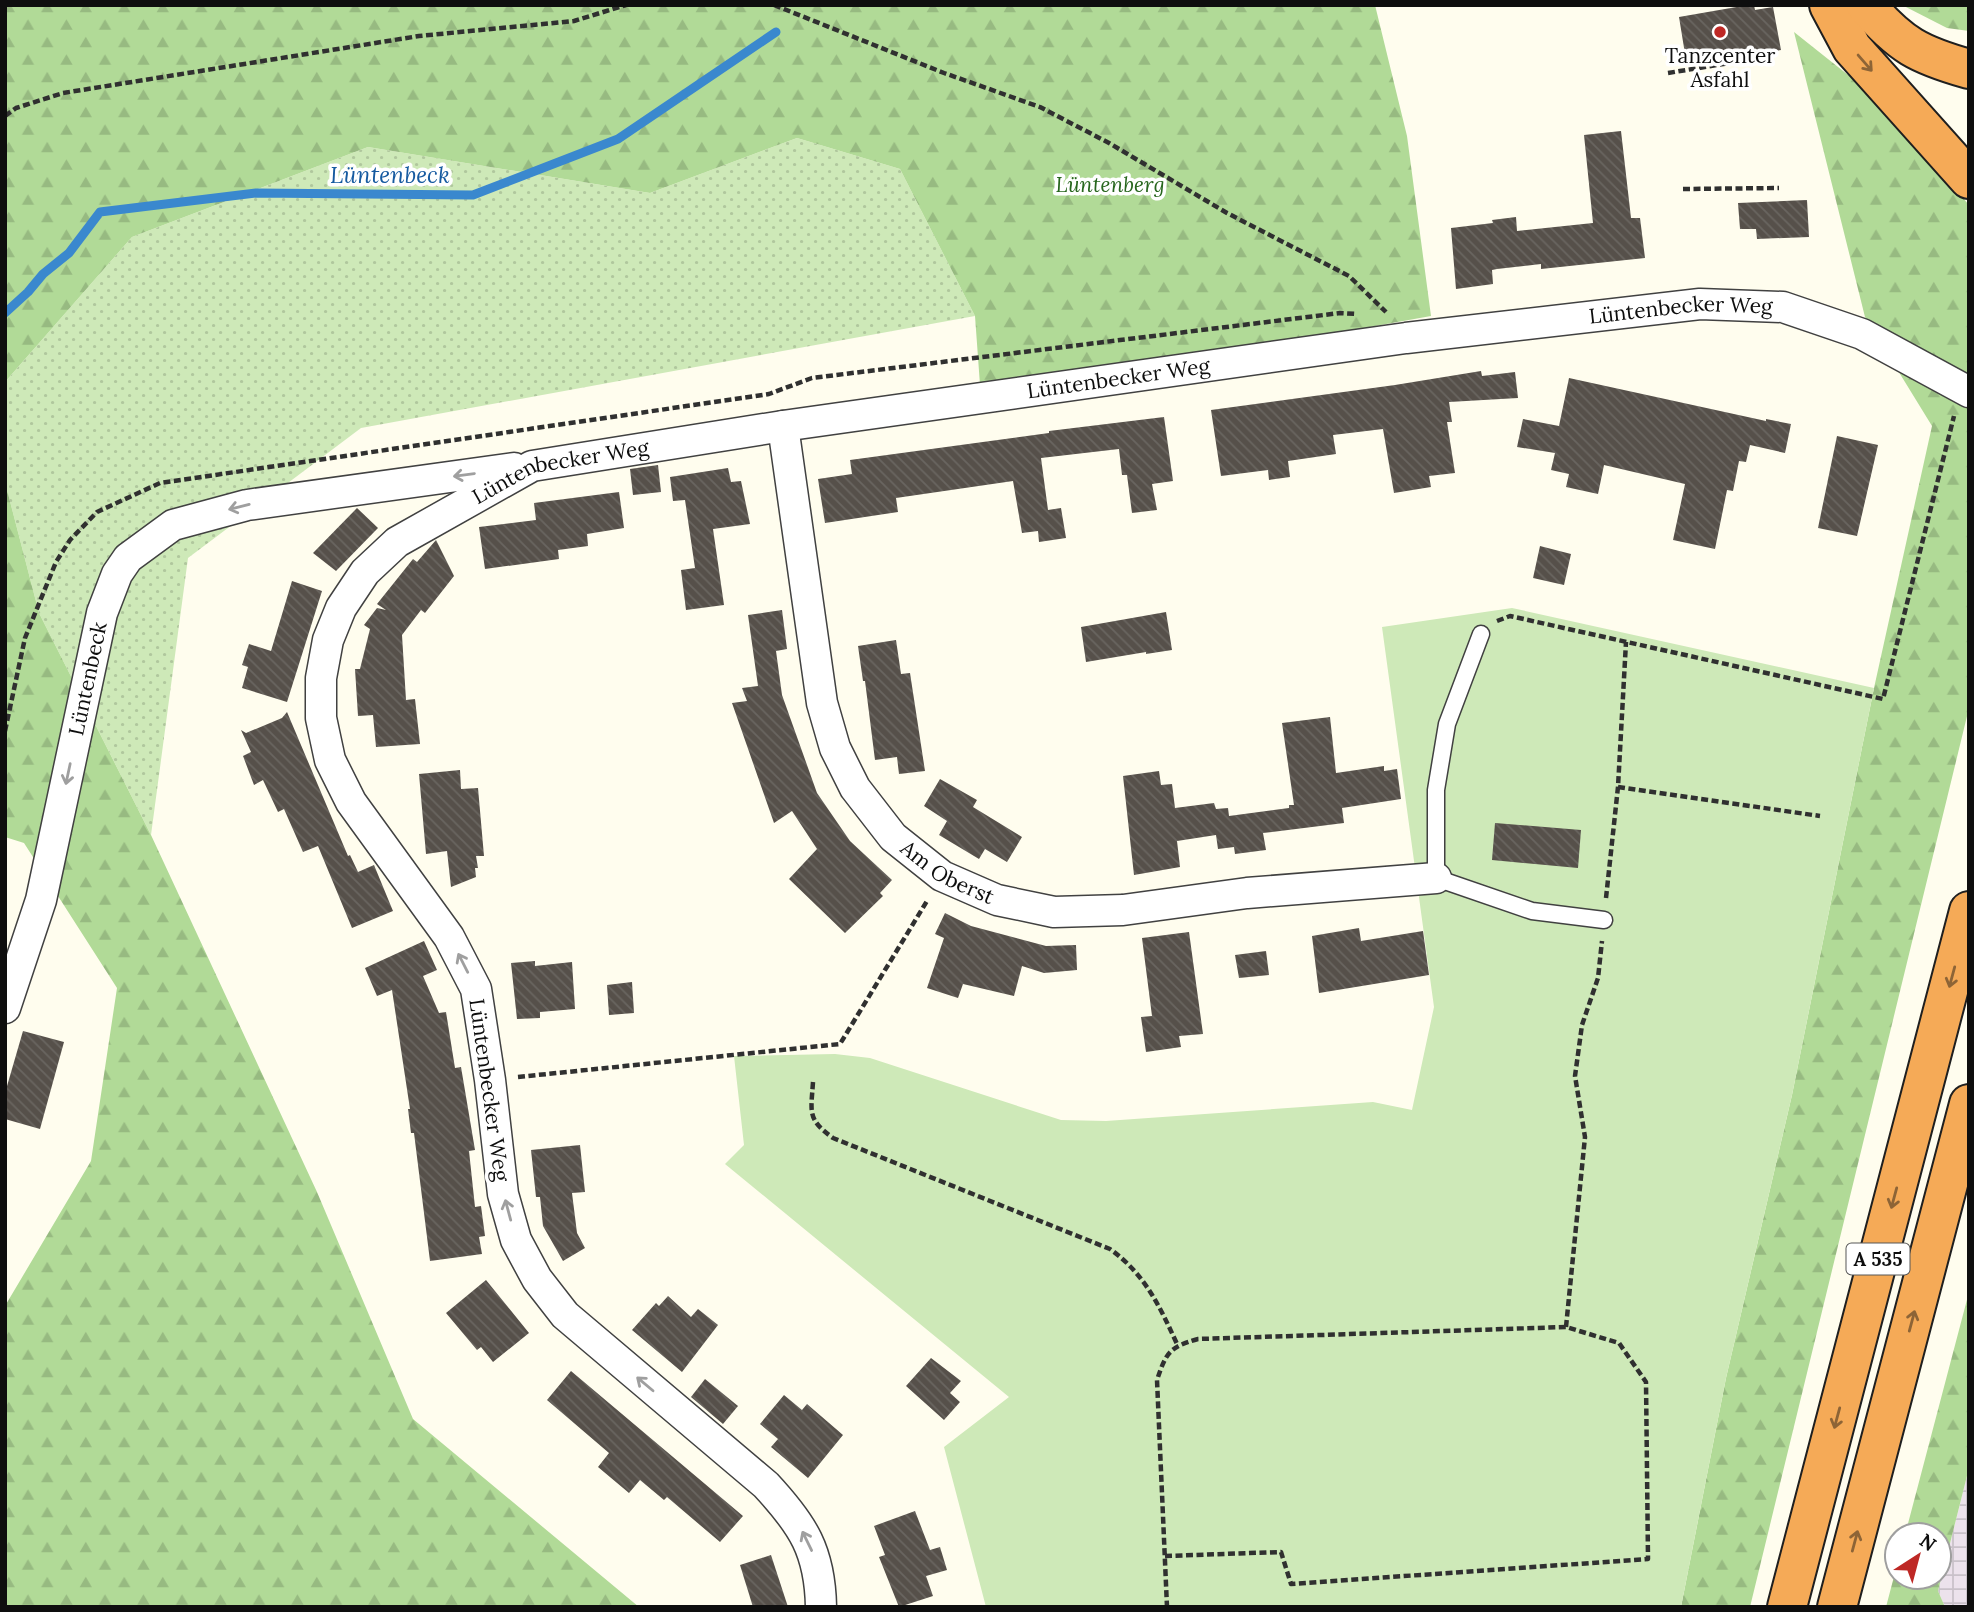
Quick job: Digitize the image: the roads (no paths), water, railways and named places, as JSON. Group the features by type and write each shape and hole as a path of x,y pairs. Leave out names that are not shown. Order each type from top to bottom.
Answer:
{"highway":[{"path":"1829,5 1852,48 1969,178"},
{"path":"1866,5 1889,32 1928,57 1969,69"},
{"name":"A 535","path":"1787,1607 1969,911"},
{"name":"A 535","path":"1837,1607 1969,1104"}],"street":[{"name":"Lüntenbecker Weg","path":"821,1607 820,1581 812,1548 795,1516 766,1485 565,1315 537,1279 516,1240 503,1194 476,989 449,937 351,802 330,760 321,718 321,678 328,639 341,608 365,572 397,542 532,466 783,426 1406,338 1700,304 1783,307 1862,334 1965,390"},
{"name":"Am Oberst","path":"783,426 822,703 835,748 855,788 892,836 942,876 997,900 1054,912 1123,910 1247,893 1436,878"},
{"name":"Lüntenbeck","path":"5,1008 41,900 102,613 117,574 128,558 173,525 247,505 532,466"}],"lane":[{"path":"1481,634 1447,724 1436,790 1436,878 1532,911 1604,920"}],"waterway":[{"name":"Lüntenbeck","path":"5,313 43,274 69,253 100,212 256,193 473,195 618,139 776,32"}],"place":[{"name":"Tanzcenter Asfahl","path":"1720,32"}],"park label":[{"name":"Lüntenberg","path":"1110,185"}]}
